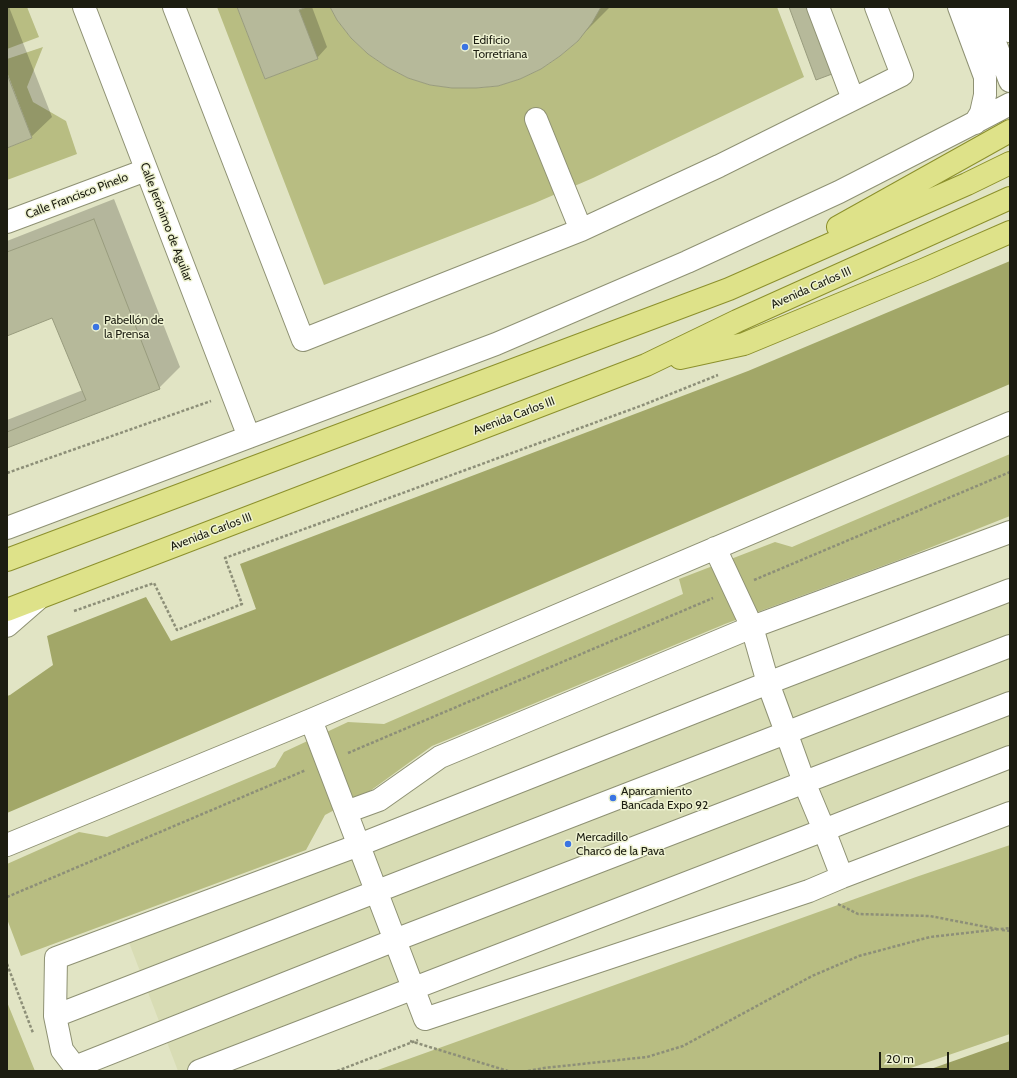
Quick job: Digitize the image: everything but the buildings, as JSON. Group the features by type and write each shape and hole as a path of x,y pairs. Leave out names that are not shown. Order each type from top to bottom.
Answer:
{"main road":[{"path":"729,289 1010,131"},
{"path":"7,560 729,289 967,184 1010,163"},
{"name":"Avenida Carlos III","path":"7,610 646,365 737,321 1010,198"},
{"path":"646,365 744,344 1010,232"}],"street":[{"name":"Calle Jerónimo de Aguilar","path":"84,7 249,437"},
{"path":"174,7 303,340 581,230 719,166 902,75 876,7"},
{"path":"818,7 853,99"},
{"path":"959,7 985,77 986,95 975,123"},
{"path":"981,7 1010,81"},
{"path":"1000,7 1010,31"},
{"path":"7,528 496,344 680,265 839,192 1010,104"},
{"path":"536,119 581,230"},
{"name":"Calle Francisco Pinelo","path":"7,222 146,170"},
{"path":"7,845 311,720 1010,423"},
{"path":"346,812 379,800 440,757 752,627 1010,532"},
{"path":"716,548 752,627 768,683 804,782 842,877"},
{"path":"1010,590 768,683 359,845 56,958 55,1016 62,1050 77,1069 395,940 1010,703"},
{"path":"7,626 41,597"},
{"path":"55,1016 1010,646"},
{"path":"311,720 425,1019 809,891 1010,813"},
{"path":"199,1071 1010,757"}],"path":[{"path":"67,613 154,582 177,630 242,604 225,558 635,408 724,373"},
{"path":"7,473 232,394"},
{"path":"7,897 1010,472"},
{"path":"831,901 858,914 930,916 1010,931"},
{"path":"528,1071 647,1057 683,1046 806,980 859,956 930,937 1010,928"},
{"path":"7,964 34,1035"},
{"path":"410,1040 508,1071"}],"shaded area":[{"path":"7,7 27,7 39,37 7,49"},
{"path":"217,7 237,7 265,79 317,59 299,10 307,7 330,7 337,20 351,38 368,54 387,67 408,78 430,85 452,88 476,88 498,86 520,79 541,69 578,41 601,7 777,7 804,77 593,178 535,203 324,285"},
{"path":"43,47 27,87 33,102 66,121 77,154 7,180 7,148 32,138 7,72 7,59"},
{"path":"1010,261 1010,384 7,813 7,696 53,665 47,636 146,597 171,641 256,609 240,564 748,371"},
{"path":"1010,454 1010,516 904,558 725,624 432,746 370,791 325,815 306,850 21,956 7,919 7,864 79,832 107,837 275,767 284,752 348,722 384,724 683,594 679,579 775,542 792,547"},
{"name":"Mercadillo Charco de la Pava","path":"1010,591 1010,756 199,1071 178,1071 125,932"},
{"path":"1010,845 1010,1034 902,1071 375,1071 916,877"},
{"path":"7,1002 35,1071 7,1071"},
{"path":"1010,1041 1010,1071 925,1071"}],"place":[{"name":"Edificio Torretriana","path":"465,47"},
{"name":"Pabellón de la Prensa","path":"96,327"},
{"name":"Aparcamiento Bancada Expo 92","path":"613,798"},
{"name":"Mercadillo Charco de la Pava","path":"568,844"}]}
